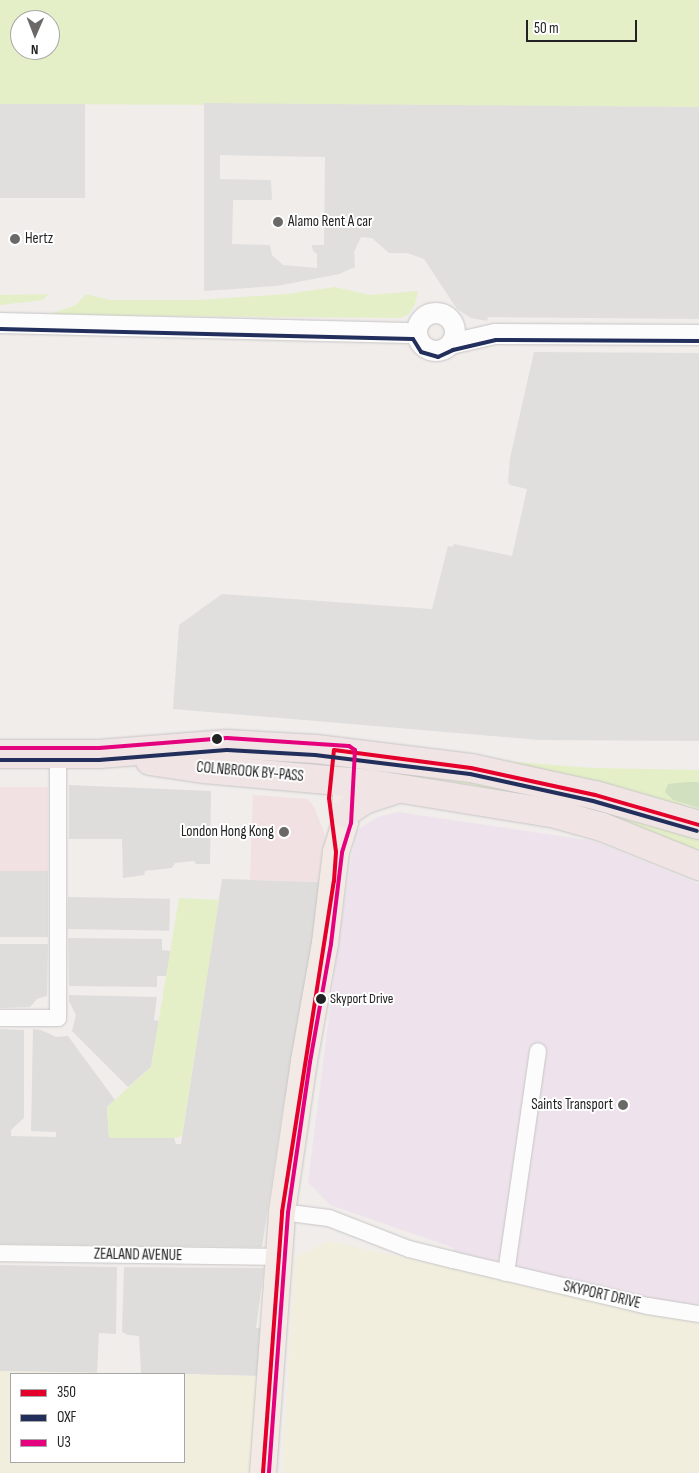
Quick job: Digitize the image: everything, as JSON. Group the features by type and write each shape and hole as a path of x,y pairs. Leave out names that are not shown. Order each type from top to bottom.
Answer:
{"highway":[{"name":"COLNBROOK BY-PASS","path":"99,754 227,744 342,751 472,768 595,795 699,825"},
{"path":"0,754 99,754"},
{"name":"COLNBROOK BY-PASS","path":"99,754 204,769 338,780 404,788 552,813 602,827 699,866"},
{"path":"345,813 356,804 374,796 404,788"}],"main road":[{"path":"336,852 329,798 338,780 342,751"},
{"path":"263,1473 277,1257 282,1212 304,1061 325,943 336,852 345,813 338,780"}],"street":[{"path":"434,312 449,317 453,323 455,337 445,349 430,350 419,341 417,333 421,319 434,312"},
{"path":"0,323 417,333"},
{"path":"453,323 495,334"},
{"path":"451,344 495,334 699,335"},
{"path":"0,1018 58,1018 58,754"},
{"path":"506,1273 538,1051"},
{"name":"SKYPORT DRIVE","path":"282,1212 329,1218 409,1249 506,1273 648,1306 699,1314"},
{"name":"ZEALAND AVENUE","path":"0,1253 277,1257"}],"shaded area":[{"path":"204,103 699,107 699,319 488,317 487,321 471,318 457,309 424,259 407,253 389,253 372,238 361,237 354,252 355,267 339,274 277,286 204,291","holes":["220,155 325,157 324,245 312,245 313,251 317,254 317,268 283,265 272,255 270,245 232,244 233,200 272,200 271,180 220,179"]},
{"path":"0,104 85,104 85,198 0,198"},
{"path":"534,352 699,353 699,741 539,740 173,709 179,625 222,594 432,609 448,546 453,547 454,544 512,556 527,489 510,485 508,482 510,458"},
{"path":"69,785 211,791 210,864 196,864 194,861 175,863 172,868 145,871 144,875 123,878 122,839 69,839"},
{"path":"0,787 48,787 48,871 0,871"},
{"path":"253,795 308,799 314,807 324,832 326,848 323,882 250,880"},
{"path":"398,812 594,841 699,884 699,1323 450,1270 454,1248 330,1205 308,1182 339,937 356,831 377,817"},
{"path":"0,871 48,871 48,937 0,937"},
{"path":"222,879 323,882 305,1006 284,1101 262,1247 0,1244 0,1029 24,1030 24,1118 11,1130 11,1136 56,1137 56,1132 31,1131 33,1029 41,1030 56,1037 68,1036 115,1100 107,1107 109,1137 174,1138 176,1144 181,1144"},
{"path":"68,897 170,899 169,931 67,929"},
{"path":"68,938 162,939 162,950 172,951 166,976 157,976 157,987 69,986"},
{"path":"0,944 48,944 47,996 37,999 30,1007 0,1008"},
{"path":"69,995 157,997 154,1020 159,1021 151,1067 128,1087 72,1031 76,1015 69,1001"},
{"path":"328,1241 699,1323 699,1473 282,1473 295,1258"},
{"path":"0,1265 117,1267 116,1334 99,1333 97,1373 0,1371"},
{"path":"124,1267 264,1268 256,1328 261,1328 257,1376 141,1373 139,1336 128,1335 122,1332"},
{"path":"0,1371 122,1373 10,1373 10,1463 185,1463 185,1374 257,1376 249,1473 0,1473"}],"green space":[{"path":"0,0 699,0 699,107 0,104"},
{"path":"335,287 370,295 418,291 415,304 409,314 401,318 46,315 76,305 86,294 110,300 199,300 287,294"},
{"path":"48,294 43,300 0,305 0,295"},
{"path":"463,758 593,768 699,770 699,782 686,782 684,805 699,808 699,810"},
{"path":"356,766 463,776 699,834 699,857 527,797 440,779 353,769"},
{"path":"699,782 699,808 673,800 665,792 668,784"},
{"path":"179,898 219,900 182,1136 174,1138 109,1138 107,1107 151,1067"}],"transit line":[{"name":"OXF","path":"0,329 413,339 421,352 438,357 453,350 496,340 699,341"},
{"name":"U3","path":"0,748 99,748 227,738 349,746 355,750 351,823 342,853 331,944 310,1062 288,1213 269,1473"},
{"name":"OXF","path":"0,760 99,760 227,750 315,755 470,774 593,801 697,831"},
{"name":"350","path":"263,1473 282,1212 334,881 336,852 329,798 334,750 471,768 595,795 699,825"}],"place":[{"name":"Alamo Rent A car","path":"278,222"},
{"name":"Hertz","path":"15,239"},
{"name":"London Hong Kong","path":"284,832"},
{"name":"Skyport Drive","path":"321,999"},
{"name":"Saints Transport","path":"623,1105"}]}
